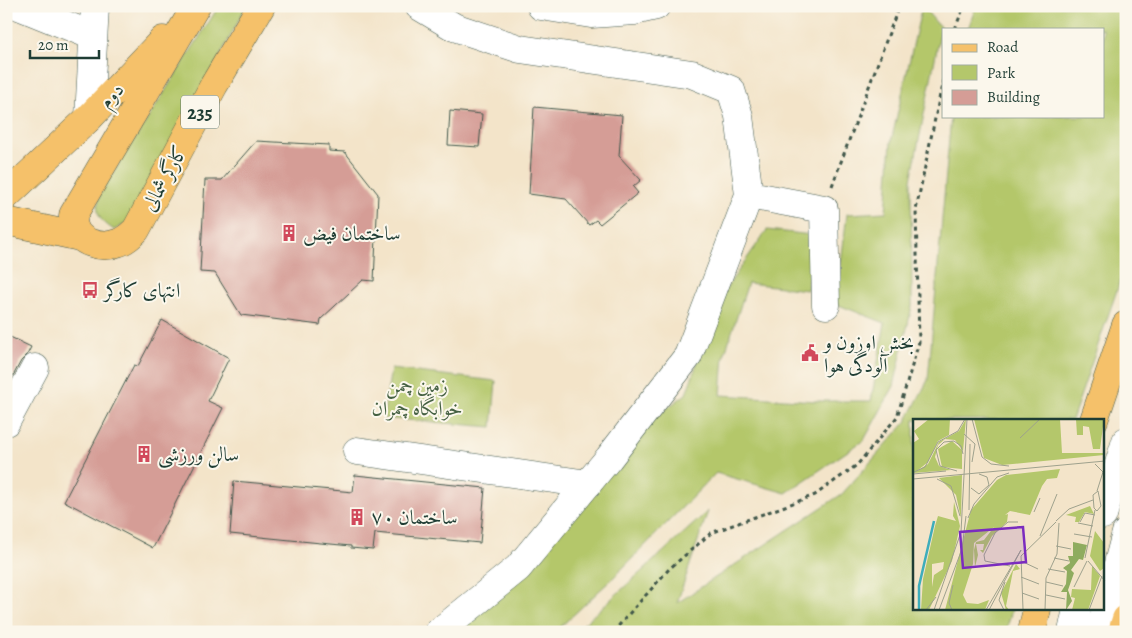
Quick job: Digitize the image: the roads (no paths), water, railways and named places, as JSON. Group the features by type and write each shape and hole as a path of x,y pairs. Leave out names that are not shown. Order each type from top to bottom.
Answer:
{"main road":[{"name":"دوم","path":"6,196 89,118 195,6"},
{"path":"80,237 74,227 73,215 195,6"},
{"name":"کارگر شمالی","path":"80,237 91,243 104,246 116,244 136,230 214,85 260,6"},
{"path":"6,221 80,237"},
{"path":"1094,419 1126,325"},
{"path":"1032,632 1036,610"},
{"path":"1122,632 1126,619"}],"street":[{"path":"19,6 93,36"},
{"name":"دوم","path":"89,118 95,6"},
{"path":"419,6 454,27 520,50 692,74 730,90 739,116 749,195 688,356 588,484 518,568 439,632"},
{"path":"541,6 591,14 634,11 656,6"},
{"path":"749,195 824,209 826,305"},
{"path":"6,422 35,368"},
{"path":"1104,512 1126,441"},
{"path":"357,451 588,484"},
{"path":"1100,632 1126,533"},
{"path":"1072,632 1077,610"}],"place":[{"name":"ساختمان فیض","path":"289,233"},
{"name":"انتهای کارگر","path":"90,290"},
{"name":"بخش اوزون و آلودگی هوا","path":"810,353"},
{"name":"سالن ورزشی","path":"144,454"},
{"name":"ساختمان ۷۰","path":"357,517"}],"park label":[{"name":"زمین چمن خوابگاه چمران","path":"417,396"}]}
